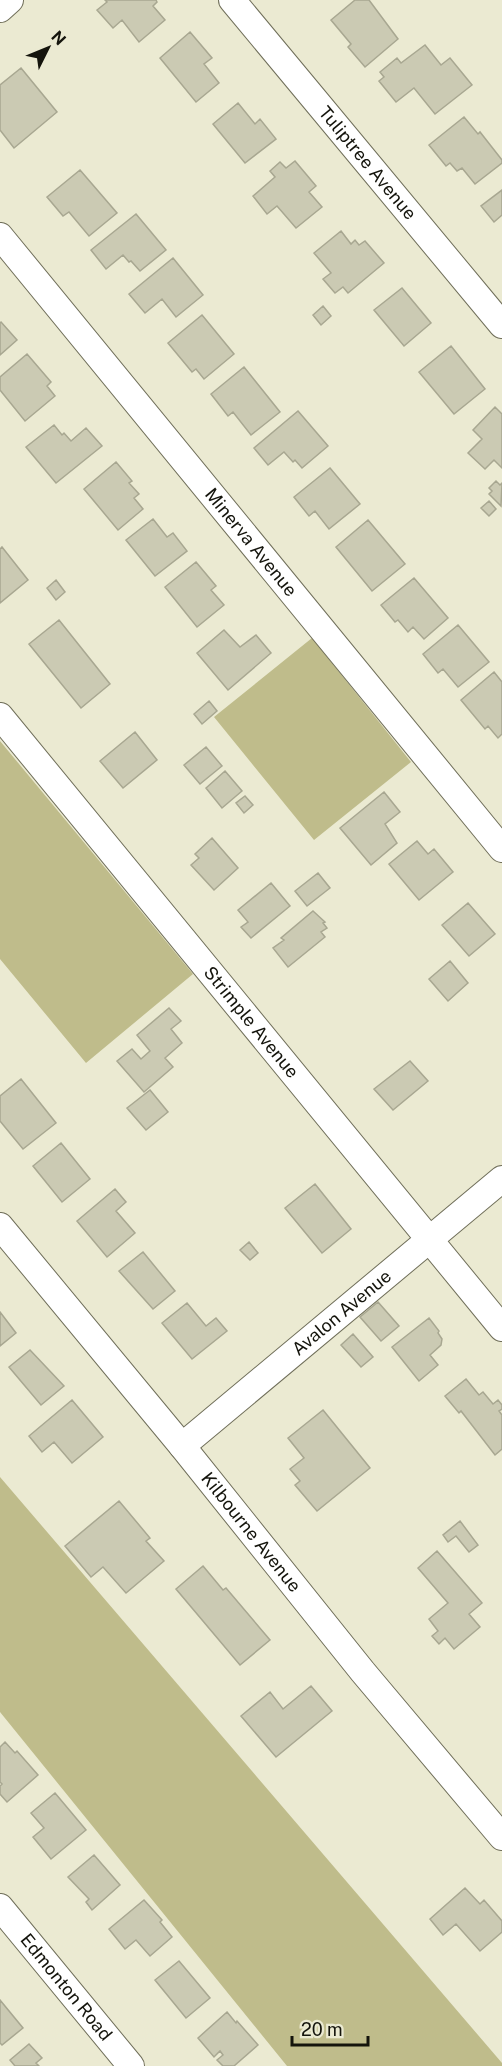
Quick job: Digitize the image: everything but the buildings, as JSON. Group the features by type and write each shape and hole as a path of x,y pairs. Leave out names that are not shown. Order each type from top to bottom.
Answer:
{"street":[{"path":"0,9 10,0"},
{"name":"Tuliptree Avenue","path":"232,0 502,325"},
{"name":"Minerva Avenue","path":"0,236 502,849"},
{"name":"Strimple Avenue","path":"0,716 502,1328"},
{"name":"Avalon Avenue","path":"182,1446 502,1179"},
{"name":"Kilbourne Avenue","path":"0,1226 182,1446 363,1672 502,1838"},
{"name":"Edmonton Road","path":"0,1907 131,2066"}],"shaded area":[{"path":"312,638 411,762 314,840 214,717"},
{"path":"0,741 193,974 86,1063 0,959"},
{"path":"0,1477 502,2063 502,2066 287,2066 0,1712"}]}
